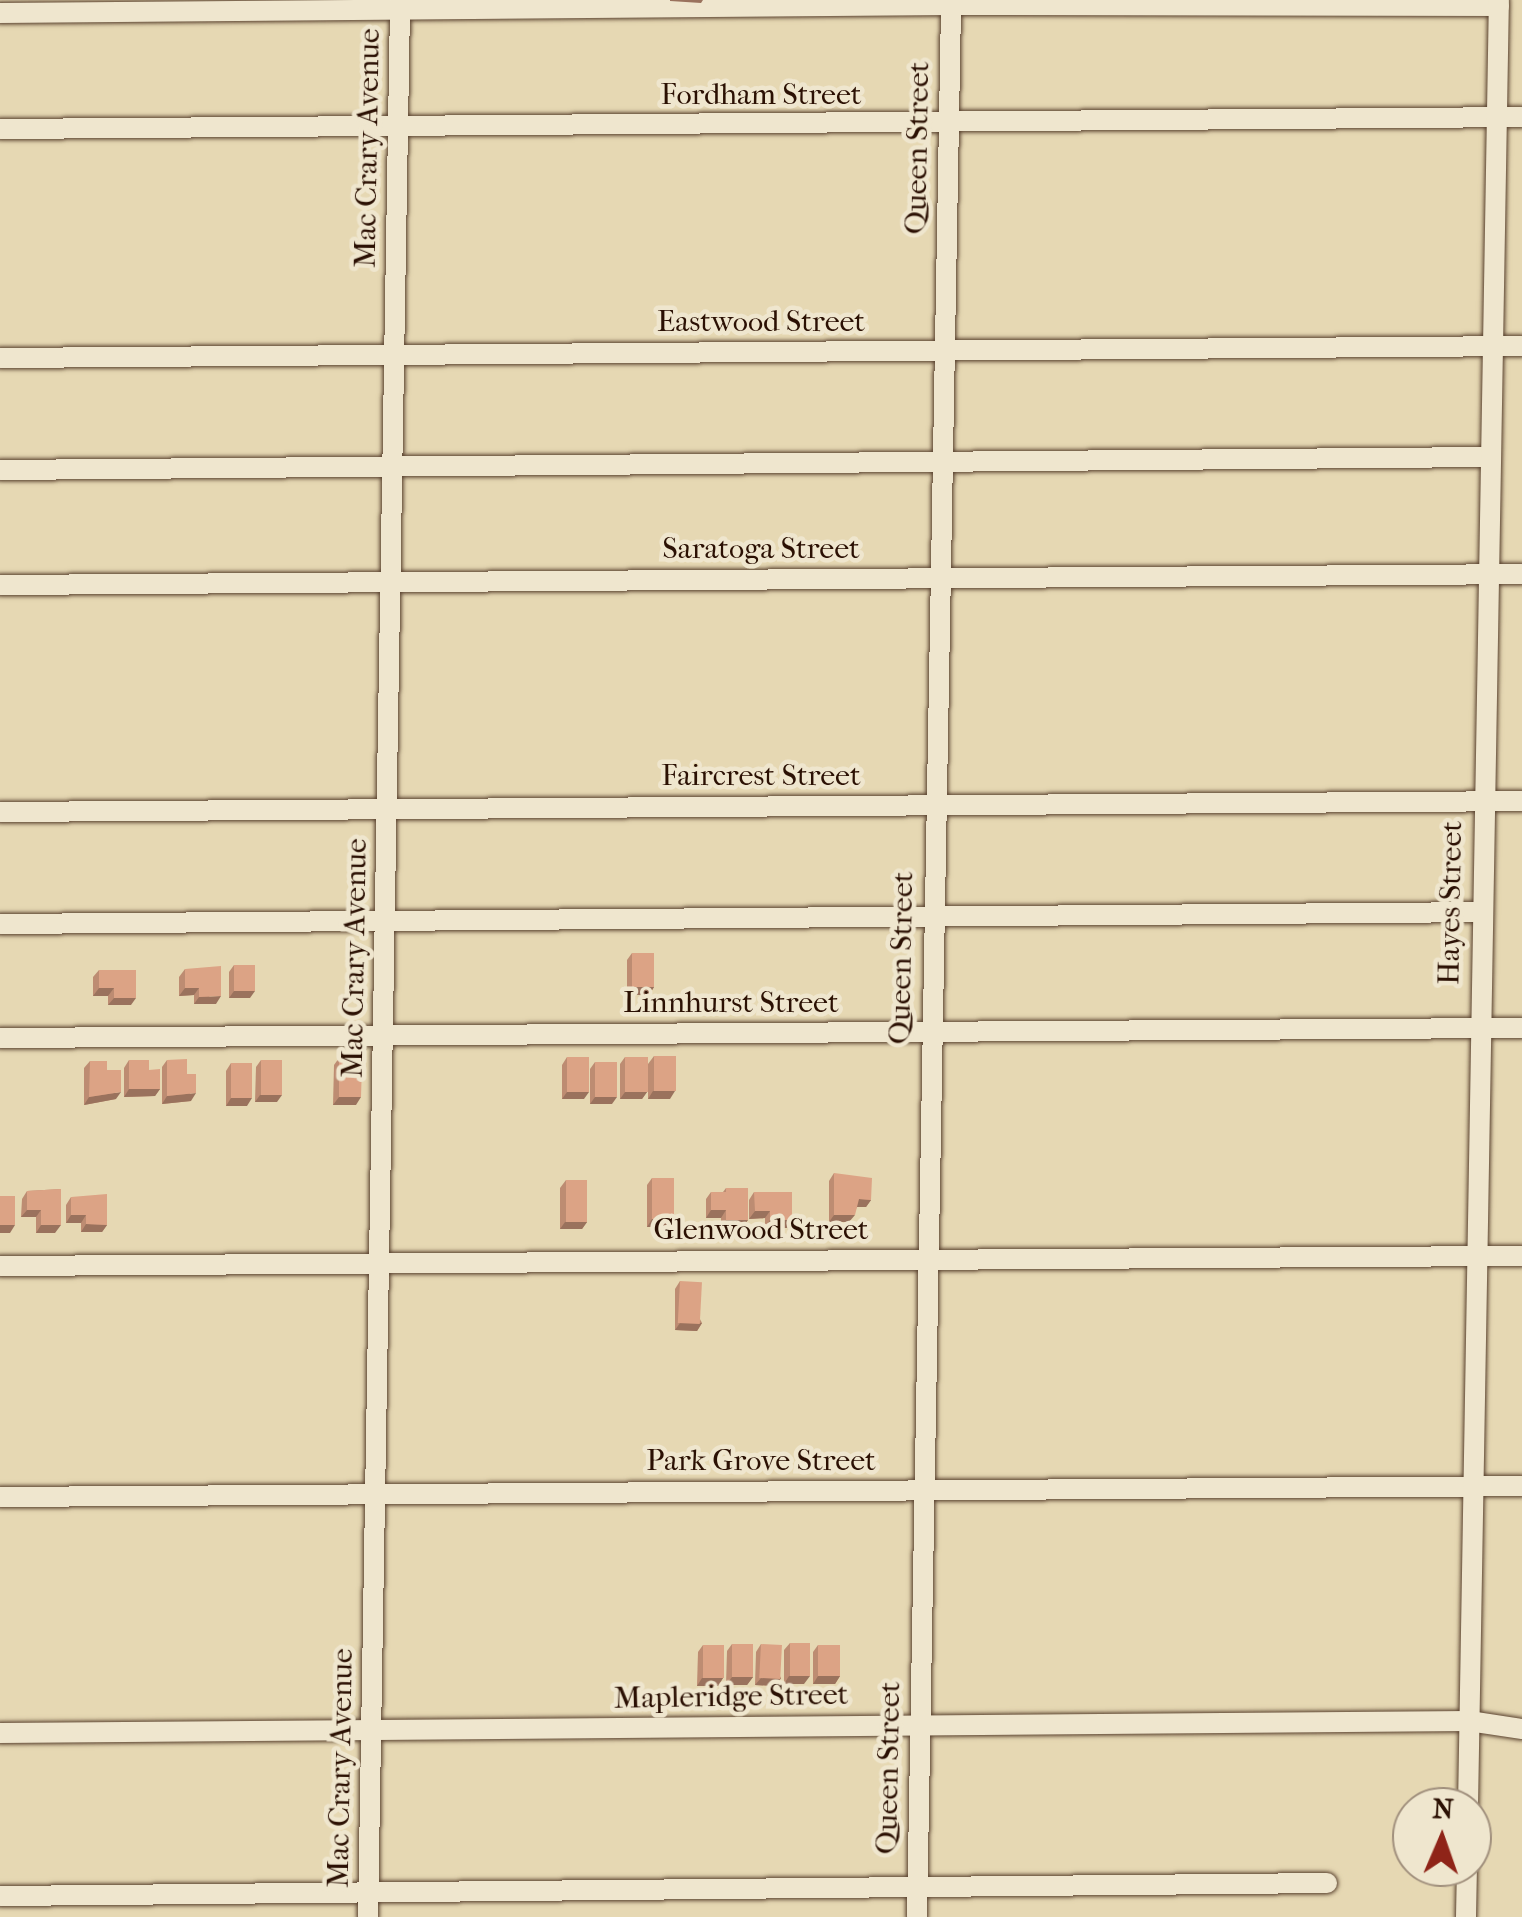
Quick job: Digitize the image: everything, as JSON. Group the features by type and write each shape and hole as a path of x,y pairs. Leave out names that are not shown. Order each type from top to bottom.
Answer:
{"street":[{"name":"Queen Street","path":"918,1917 951,2"},
{"path":"0,13 400,4 1499,3"},
{"name":"Hayes Street","path":"1468,1787 1488,457 1499,3"},
{"name":"Mac Crary Avenue","path":"368,1917 400,4"},
{"name":"Fordham Street","path":"0,129 1522,117"},
{"name":"Eastwood Street","path":"0,358 1522,346"},
{"path":"0,470 1488,457"},
{"name":"Saratoga Street","path":"0,585 1522,574"},
{"name":"Faircrest Street","path":"0,812 1522,801"},
{"path":"0,924 1481,912"},
{"name":"Linnhurst Street","path":"0,1038 1522,1028"},
{"name":"Glenwood Street","path":"0,1266 1522,1256"},
{"name":"Park Grove Street","path":"0,1497 1522,1486"},
{"name":"Mapleridge Street","path":"0,1732 1469,1721 1522,1729"},
{"path":"0,1896 1327,1882"},
{"path":"1466,1917 1467,1887"}],"building":[{"path":"632,953 654,953 654,987 632,987"},
{"path":"234,965 255,965 255,991 234,991"},
{"path":"221,966 221,996 199,997 199,988 185,988 185,969"},
{"path":"99,970 136,970 136,998 114,998 114,988 99,988"},
{"path":"654,1056 676,1056 676,1091 654,1091"},
{"path":"567,1057 589,1057 589,1092 567,1092"},
{"path":"625,1057 648,1057 648,1092 625,1092"},
{"path":"339,1058 362,1064 361,1097 339,1097"},
{"path":"187,1059 187,1074 196,1074 196,1093 167,1096 167,1060"},
{"path":"129,1060 149,1060 149,1070 160,1069 160,1089 129,1089"},
{"path":"261,1060 282,1060 282,1095 261,1095"},
{"path":"90,1061 107,1061 107,1070 121,1070 121,1092 89,1097"},
{"path":"595,1062 617,1062 617,1097 595,1097"},
{"path":"231,1063 252,1063 252,1098 231,1098"},
{"path":"834,1173 872,1178 871,1200 859,1199 855,1215 834,1215"},
{"path":"652,1178 674,1178 674,1219 652,1219"},
{"path":"566,1180 587,1180 587,1222 566,1222"},
{"path":"726,1188 748,1188 748,1220 726,1220 726,1210 711,1210 711,1192 726,1192"},
{"path":"61,1189 61,1225 41,1225 41,1210 27,1210 27,1191"},
{"path":"754,1192 792,1192 792,1220 770,1220 770,1211 755,1211"},
{"path":"107,1194 107,1225 86,1224 86,1215 71,1215 71,1197"},
{"path":"0,1196 15,1196 15,1225 0,1225"},
{"path":"680,1281 702,1282 700,1324 678,1323"},
{"path":"790,1643 810,1643 810,1676 790,1676"},
{"path":"732,1644 753,1644 753,1677 732,1677"},
{"path":"761,1644 782,1645 780,1679 759,1678"},
{"path":"703,1645 724,1645 724,1678 703,1678"},
{"path":"818,1645 840,1645 840,1676 818,1676"}]}
